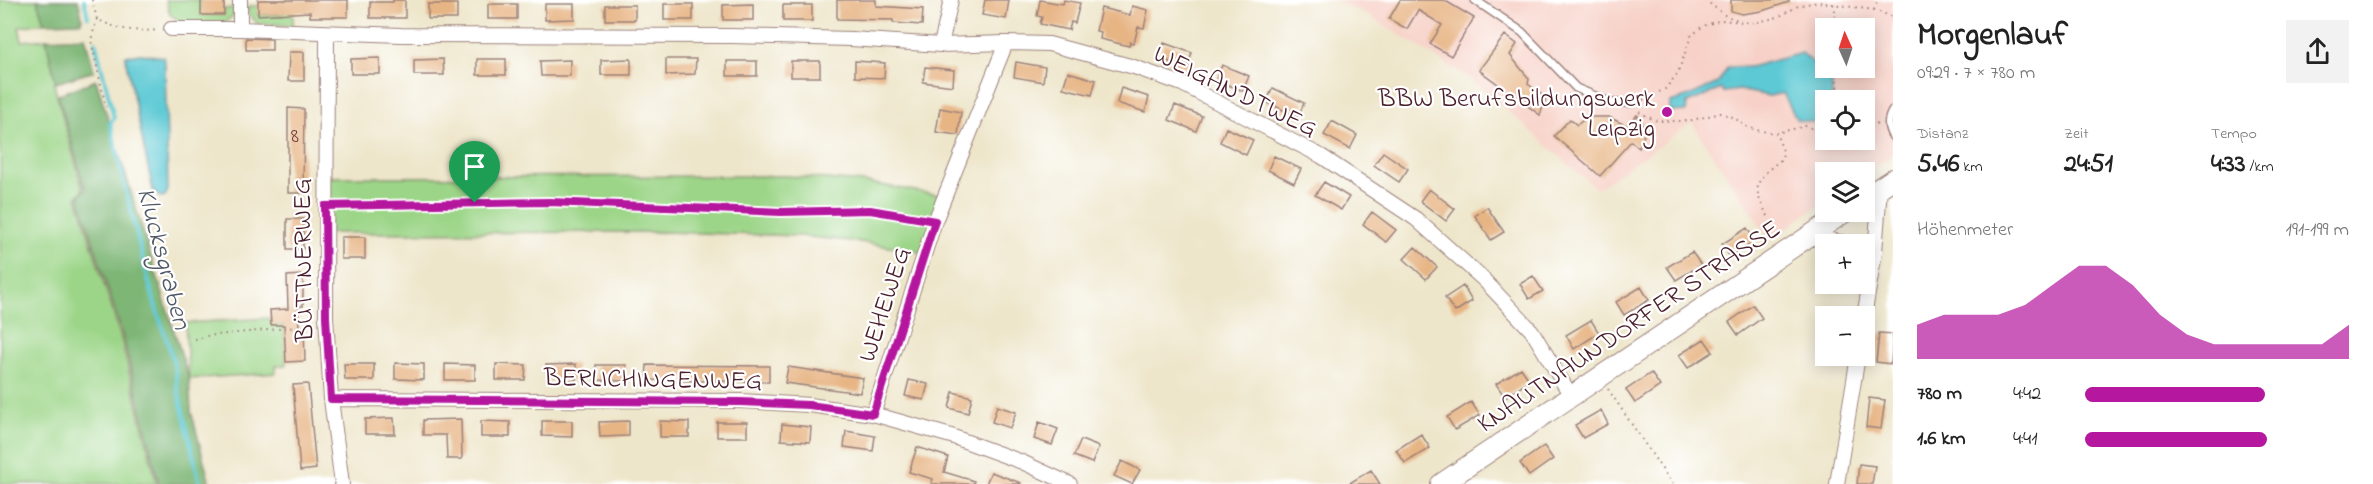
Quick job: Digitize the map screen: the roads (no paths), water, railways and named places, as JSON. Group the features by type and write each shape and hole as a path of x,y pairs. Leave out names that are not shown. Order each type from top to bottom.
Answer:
{"main road":[{"name":"KNAUTNAUNDORFER STRASSE","path":"1441,484 1830,222"}],"street":[{"path":"240,0 240,29"},
{"path":"941,45 951,0"},
{"name":"WEIGANDTWEG","path":"171,30 240,29 327,34 550,37 731,36 850,39 941,45 1049,44 1134,67 1182,84 1321,156 1416,219 1484,280 1532,331 1571,396"},
{"name":"BÜTTNERWEG","path":"327,34 326,317 331,399 342,484"},
{"name":"WEHEWEG","path":"873,414 935,221 1006,43"},
{"path":"1872,234 1879,188"},
{"path":"1808,236 1815,237"},
{"path":"1837,484 1856,366"},
{"name":"BERLICHINGENWEG","path":"331,399 740,402 809,405 873,414 961,440 1022,462 1070,484"}],"lane":[{"path":"1476,0 1522,32 1576,88 1612,103 1633,104"},
{"path":"1893,110 1888,127 1893,137"}],"water":[{"path":"1802,53 1815,65 1815,78 1832,80 1832,90 1815,90 1815,123 1797,120 1783,93 1769,96 1739,90 1724,92 1721,89 1687,103 1686,111 1670,112 1670,102 1718,83 1728,67 1750,67"},
{"path":"141,54 163,57 165,64 168,190 165,196 160,197 153,191 125,56"}],"waterway":[{"name":"Klucksgraben","path":"84,0 88,17"},
{"name":"Klucksgraben","path":"95,41 114,118 110,123 156,308 174,364 200,484"}],"place":[{"name":"BBW Berufsbildungswerk Leipzig","path":"1667,112"}]}
